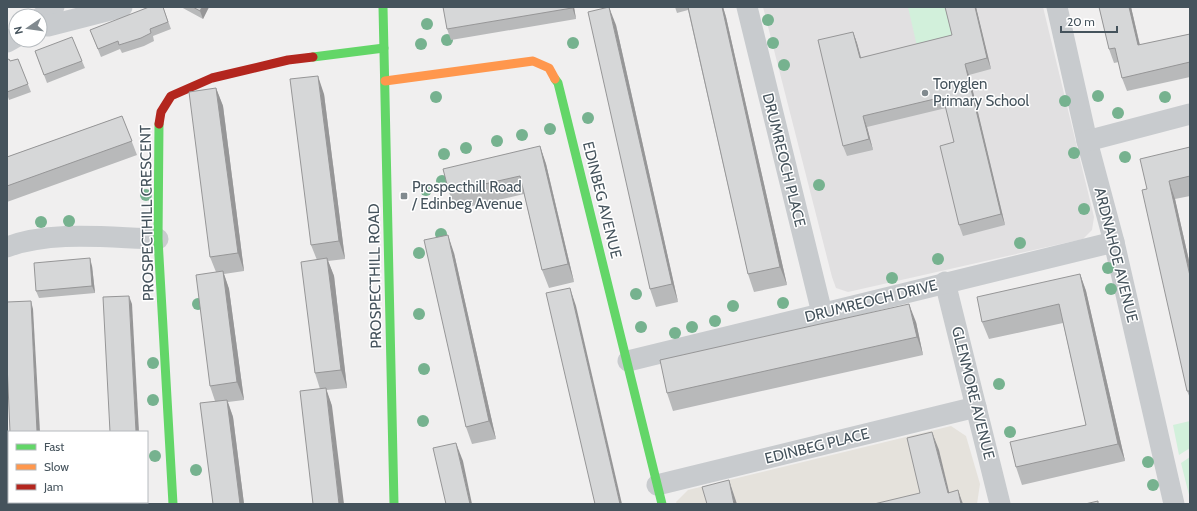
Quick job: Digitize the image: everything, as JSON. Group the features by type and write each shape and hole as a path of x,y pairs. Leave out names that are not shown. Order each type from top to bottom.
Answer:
{"street":[{"path":"48,26 122,7"},
{"name":"PROSPECTHILL ROAD","path":"383,7 394,504"},
{"name":"DRUMREOCH PLACE","path":"747,7 822,313"},
{"name":"ARDNAHOE AVENUE","path":"1057,7 1087,141 1114,242 1174,504"},
{"name":"PROSPECTHILL CRESCENT","path":"173,504 158,239 158,128 161,112 171,96 212,78 288,60 384,48"},
{"name":"EDINBEG AVENUE","path":"384,82 533,61 549,68 558,83 628,361 659,494"},
{"path":"1087,141 1190,114"},
{"path":"7,247 23,242 51,237 158,239"},
{"name":"DRUMREOCH DRIVE","path":"628,361 945,282 1114,242"},
{"name":"GLENMORE AVENUE","path":"945,282 1000,504"},
{"name":"EDINBEG PLACE","path":"659,494 976,406"}],"shaded area":[{"name":"Toryglen Primary School","path":"763,7 1043,7 1094,217 1092,230 1083,239 848,292 836,288"},
{"path":"951,426 966,436 980,484 977,504 677,504 676,502 688,490"}],"green space":[{"path":"908,7 947,7 956,46 919,55"},
{"path":"1190,421 1190,448 1179,455 1173,425"},
{"path":"1190,457 1190,499 1181,463"}],"building":[{"path":"149,7 163,7 168,22 150,29 151,33 141,38 119,45 118,41 98,49 90,30"},
{"path":"193,7 202,7 200,11"},
{"path":"443,7 572,7 572,8 447,29"},
{"path":"609,7 672,284 650,289 588,12"},
{"path":"688,7 722,7 780,267 748,274"},
{"path":"945,7 975,7 987,58 965,64 1001,214 959,225 940,146 954,142 943,97 863,116 869,139 843,146 818,40 853,32 860,58 952,35"},
{"path":"1099,7 1129,7 1138,45 1190,34 1190,62 1122,78 1115,48 1109,49"},
{"path":"72,37 82,61 44,75 35,51 48,48 48,46"},
{"path":"9,59 10,61 18,59 28,84 7,92 7,60"},
{"path":"318,76 339,241 311,245 290,79"},
{"path":"216,88 238,253 210,257 189,92"},
{"path":"122,116 132,141 7,186 7,157"},
{"path":"540,146 568,264 542,270 520,176 449,192 443,169"},
{"path":"1190,147 1190,176 1169,181 1190,276 1190,391 1187,391 1142,190 1147,189 1140,159"},
{"path":"448,235 489,421 466,427 424,240"},
{"path":"90,258 92,286 36,291 34,263"},
{"path":"327,258 341,370 315,373 301,262"},
{"path":"223,271 237,382 210,386 196,275"},
{"path":"1080,274 1118,444 1016,467 1010,442 1086,425 1059,304 982,322 977,297"},
{"path":"570,288 620,504 595,504 546,293"},
{"path":"129,296 136,431 110,431 103,297"},
{"path":"31,301 37,431 10,431 7,363 7,302"},
{"path":"909,304 917,337 667,393 660,360"},
{"path":"326,388 339,504 313,504 300,391"},
{"path":"227,400 240,504 213,504 200,403"},
{"path":"932,432 948,493 958,490 961,504 874,504 920,493 907,438"},
{"path":"456,443 470,504 446,504 433,448"},
{"path":"729,480 734,504 707,504 702,487"},
{"path":"1098,501 1098,504 1085,504"},
{"path":"7,502 53,503 53,504 7,504"}],"traffic: fast":[{"path":"383,7 394,504"},
{"path":"313,57 384,48"},
{"path":"555,79 558,83 662,504"},
{"path":"159,124 158,239 173,504"}],"traffic: slow":[{"path":"385,81 533,61 549,68 555,79"}],"traffic: jam":[{"path":"159,124 161,112 171,96 212,78 288,60 313,57"}],"place":[{"name":"Toryglen Primary School","path":"925,93"},
{"name":"Prospecthill Road / Edinbeg Avenue","path":"404,196"}]}
